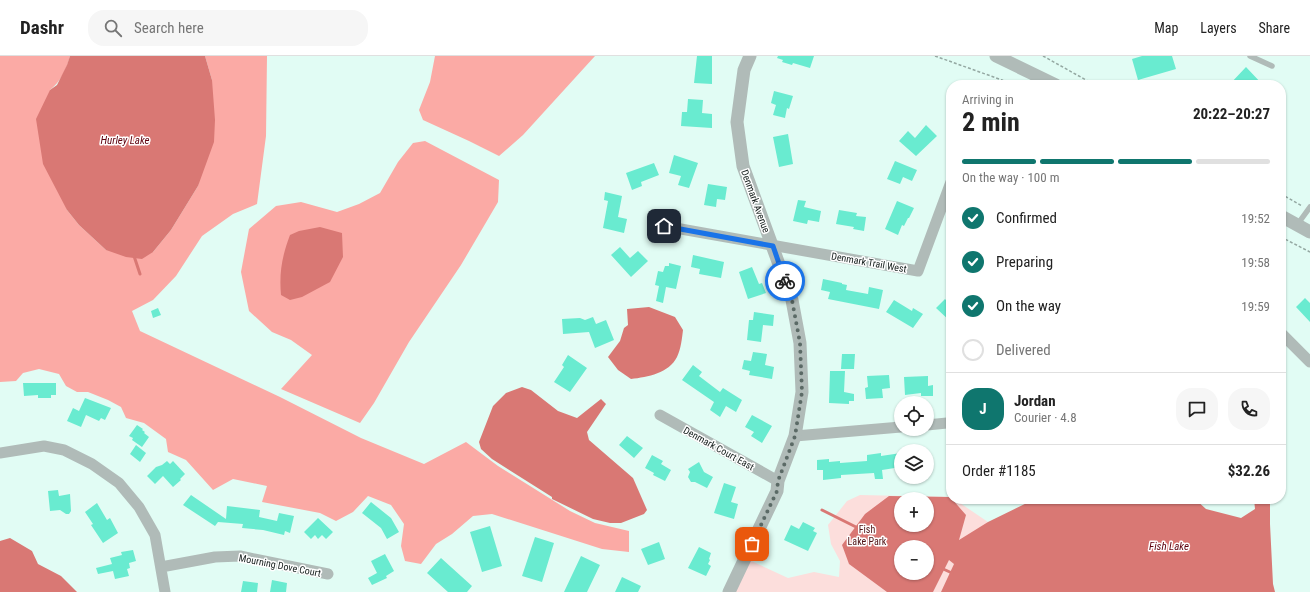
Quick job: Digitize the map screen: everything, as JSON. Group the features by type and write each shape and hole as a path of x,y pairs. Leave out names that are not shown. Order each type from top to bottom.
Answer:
{"street":[{"name":"Denmark Avenue","path":"730,592 777,491 778,481 795,436 802,392 800,343 792,300 744,166 737,122 744,70 750,56"},
{"path":"996,56 1046,80"},
{"name":"Denmark Trail West","path":"773,246 918,271 946,195"},
{"path":"1286,219 1310,232"},
{"path":"664,226 773,246"},
{"path":"1286,338 1310,362"},
{"name":"Denmark Court East","path":"660,415 778,481"},
{"path":"934,424 946,423"},
{"path":"795,436 894,428"},
{"path":"0,453 44,446 64,450 92,464 119,483 139,507 155,535 165,592"},
{"name":"Mourning Dove Court","path":"161,567 215,557 240,556 328,574"}],"lane":[{"path":"1250,56 1272,66"},
{"path":"1297,225 1309,208"}],"path":[{"path":"935,56 1002,80"},
{"path":"1043,56 1086,80"},
{"path":"1286,196 1309,208"},
{"path":"1286,240 1310,252"}],"green space":[{"name":"Fish Lake Park","path":"860,495 894,496 894,532 934,532 934,497 946,497 946,504 961,504 988,522 954,564 946,592 732,592 745,558 788,578 814,572 839,577 840,561 831,544 828,525 847,501"}],"shaded area":[{"path":"0,56 70,56 63,75 50,90 67,210 79,225 106,250 153,252 171,230 198,186 212,80 205,56 267,56 266,136 257,204 233,214 202,236 176,276 153,300 132,311 140,331 280,397 361,438 424,464 466,442 498,466 570,511 595,523 629,531 629,552 602,549 492,514 473,516 452,534 436,544 421,564 405,561 401,546 404,524 391,505 368,496 353,512 336,521 320,513 262,502 267,486 233,479 213,490 186,460 168,452 166,439 144,423 126,418 121,407 108,400 88,392 77,392 66,386 59,374 39,369 23,373 16,381 0,382"},
{"path":"435,56 595,56 523,135 499,156 423,120 419,110 430,82"},
{"path":"425,141 499,180 498,202 461,265 409,342 374,403 360,423 281,389 312,355 291,340 272,332 249,311 241,272 249,229 276,206 301,202 337,212 359,204 380,193 398,162 413,143"}],"water":[{"name":"Hurley Lake","path":"70,56 205,56 212,80 215,120 214,142 198,186 171,230 153,252 142,259 126,257 106,250 79,225 67,210 43,164 36,119 50,90 57,85"},
{"path":"320,227 342,233 343,257 330,282 302,297 290,300 281,295 280,279 283,257 290,235 299,231"},
{"path":"649,307 675,317 683,330 680,347 677,357 669,367 651,375 631,379 618,370 608,357 620,341 624,328 628,325 627,309"},
{"path":"522,387 531,390 558,411 577,418 601,399 606,404 587,432 589,440 633,478 647,510 644,514 621,523 610,523 593,519 552,499 552,497 492,459 481,449 479,442 493,406 506,393"},
{"name":"Fish Lake","path":"889,496 894,496 894,532 934,532 934,497 946,497 946,504 956,504 966,515 959,540 988,522 1025,504 1200,504 1206,509 1241,518 1255,509 1254,504 1270,504 1273,584 1275,592 941,592 954,564 949,560 933,592 887,592 849,564 842,545 865,514"},
{"path":"10,538 32,551 38,564 61,576 77,592 0,592 0,541"}],"building":[{"path":"697,56 712,56 712,84 694,83"},
{"path":"778,56 814,56 810,68 793,63 792,65 782,62 783,60 777,58"},
{"path":"1142,56 1172,56 1176,69 1138,80 1132,59"},
{"path":"1246,67 1258,80 1234,80"},
{"path":"774,91 793,96 789,109 787,108 785,118 773,115 776,105 771,103"},
{"path":"688,99 703,100 702,113 712,114 712,128 681,126 682,112 687,112"},
{"path":"926,125 937,136 916,156 899,141 908,131 915,138"},
{"path":"788,134 793,164 779,167 773,137"},
{"path":"674,155 698,163 689,188 678,185 681,176 669,173"},
{"path":"895,161 917,170 912,181 903,177 900,184 887,179"},
{"path":"654,163 659,175 641,182 642,186 632,190 626,173"},
{"path":"708,184 727,187 725,200 717,199 716,207 704,205"},
{"path":"605,192 622,196 618,217 627,219 624,233 603,228 608,201 604,200"},
{"path":"798,200 806,201 804,207 821,211 819,222 808,220 807,224 793,221"},
{"path":"897,201 914,208 904,226 902,225 898,235 885,229"},
{"path":"839,210 857,213 856,216 866,217 864,231 853,229 854,227 836,224"},
{"path":"620,247 630,258 638,251 648,261 631,277 611,255"},
{"path":"693,255 724,262 721,278 699,274 700,269 691,267"},
{"path":"669,263 681,266 676,289 666,287 663,303 656,301 659,286 655,285 658,271 663,272 665,266 669,266"},
{"path":"752,267 759,284 762,283 766,293 748,299 739,272"},
{"path":"823,279 847,285 846,290 868,294 869,287 883,290 879,309 828,299 830,292 821,290"},
{"path":"1305,298 1310,303 1310,322 1296,307"},
{"path":"945,299 946,317 936,308"},
{"path":"894,300 912,311 913,308 923,314 913,328 886,312"},
{"path":"158,308 161,315 153,318 151,311"},
{"path":"754,312 774,315 773,326 763,325 761,342 747,340 749,320 753,320"},
{"path":"593,317 596,324 606,320 614,340 595,348 589,332 563,334 562,319 580,318 585,320"},
{"path":"753,352 767,354 765,365 774,367 772,379 749,375 750,371 742,369 744,360 751,361"},
{"path":"842,354 855,354 854,369 841,369"},
{"path":"568,355 587,368 570,392 554,382 564,367 562,365"},
{"path":"693,365 702,372 699,376 720,392 723,388 742,400 736,412 726,406 720,417 710,410 714,402 682,380"},
{"path":"830,371 845,371 844,392 854,394 854,401 849,401 849,404 829,403"},
{"path":"889,375 890,388 882,389 883,398 866,399 865,388 868,387 867,376"},
{"path":"928,376 928,386 933,385 933,396 921,396 921,393 905,395 904,377"},
{"path":"23,383 56,383 56,395 51,395 51,398 38,398 38,395 24,396"},
{"path":"85,398 111,408 105,420 101,418 99,421 86,415 81,427 67,421 73,408 79,411"},
{"path":"752,415 772,426 762,443 751,436 754,432 745,427"},
{"path":"137,425 143,429 142,430 145,432 144,433 149,437 142,447 129,436"},
{"path":"627,436 643,448 634,458 619,445"},
{"path":"136,445 146,453 140,462 130,454"},
{"path":"881,453 881,456 894,454 894,468 882,470 883,479 875,479 874,473 841,475 841,478 823,480 823,470 817,470 817,460 829,459 829,462 840,461 840,463 867,461 867,455"},
{"path":"652,455 663,461 661,464 671,470 665,481 653,475 654,473 645,468"},
{"path":"167,461 170,464 173,461 185,474 173,487 163,476 155,484 147,476 156,467"},
{"path":"699,462 704,472 713,477 707,488 695,482 691,482 688,477 690,472 688,469"},
{"path":"724,483 736,487 731,502 738,504 734,519 714,513"},
{"path":"58,490 59,496 70,494 71,511 69,514 66,514 60,510 50,511 48,491"},
{"path":"191,495 226,519 227,506 260,510 259,517 277,521 279,513 294,516 290,533 285,531 284,535 263,530 242,528 243,524 218,522 215,526 183,505"},
{"path":"371,502 391,518 399,532 387,539 381,528 362,513"},
{"path":"97,503 107,520 110,518 118,533 103,543 91,525 93,524 85,512"},
{"path":"318,518 333,532 326,539 322,535 318,539 315,535 311,539 304,532"},
{"path":"803,522 815,528 813,531 817,533 808,551 784,540 791,525 799,529"},
{"path":"490,526 502,566 482,572 470,532"},
{"path":"535,537 554,543 542,582 522,576"},
{"path":"659,542 665,559 648,565 641,549"},
{"path":"699,547 711,553 708,564 711,566 706,576 688,568"},
{"path":"133,550 136,561 129,563 130,568 127,569 129,576 115,579 113,571 98,574 96,568 112,564 110,558 122,555 121,552"},
{"path":"385,554 394,571 386,576 387,578 372,585 368,578 377,573 371,561"},
{"path":"581,556 600,565 587,592 564,592"},
{"path":"441,558 472,586 467,592 448,592 427,573"},
{"path":"622,577 641,586 638,592 615,592"},
{"path":"272,580 287,583 286,592 270,592"},
{"path":"243,581 258,583 257,592 241,592"}],"waterway":[{"path":"134,256 140,274"},
{"path":"822,510 858,528"},
{"path":"941,568 952,573"}],"way so far":[{"path":"752,544 777,491 778,481 795,436 802,392 800,343 792,300 785,281"}],"route":[{"path":"664,226 773,246 785,281"}]}
